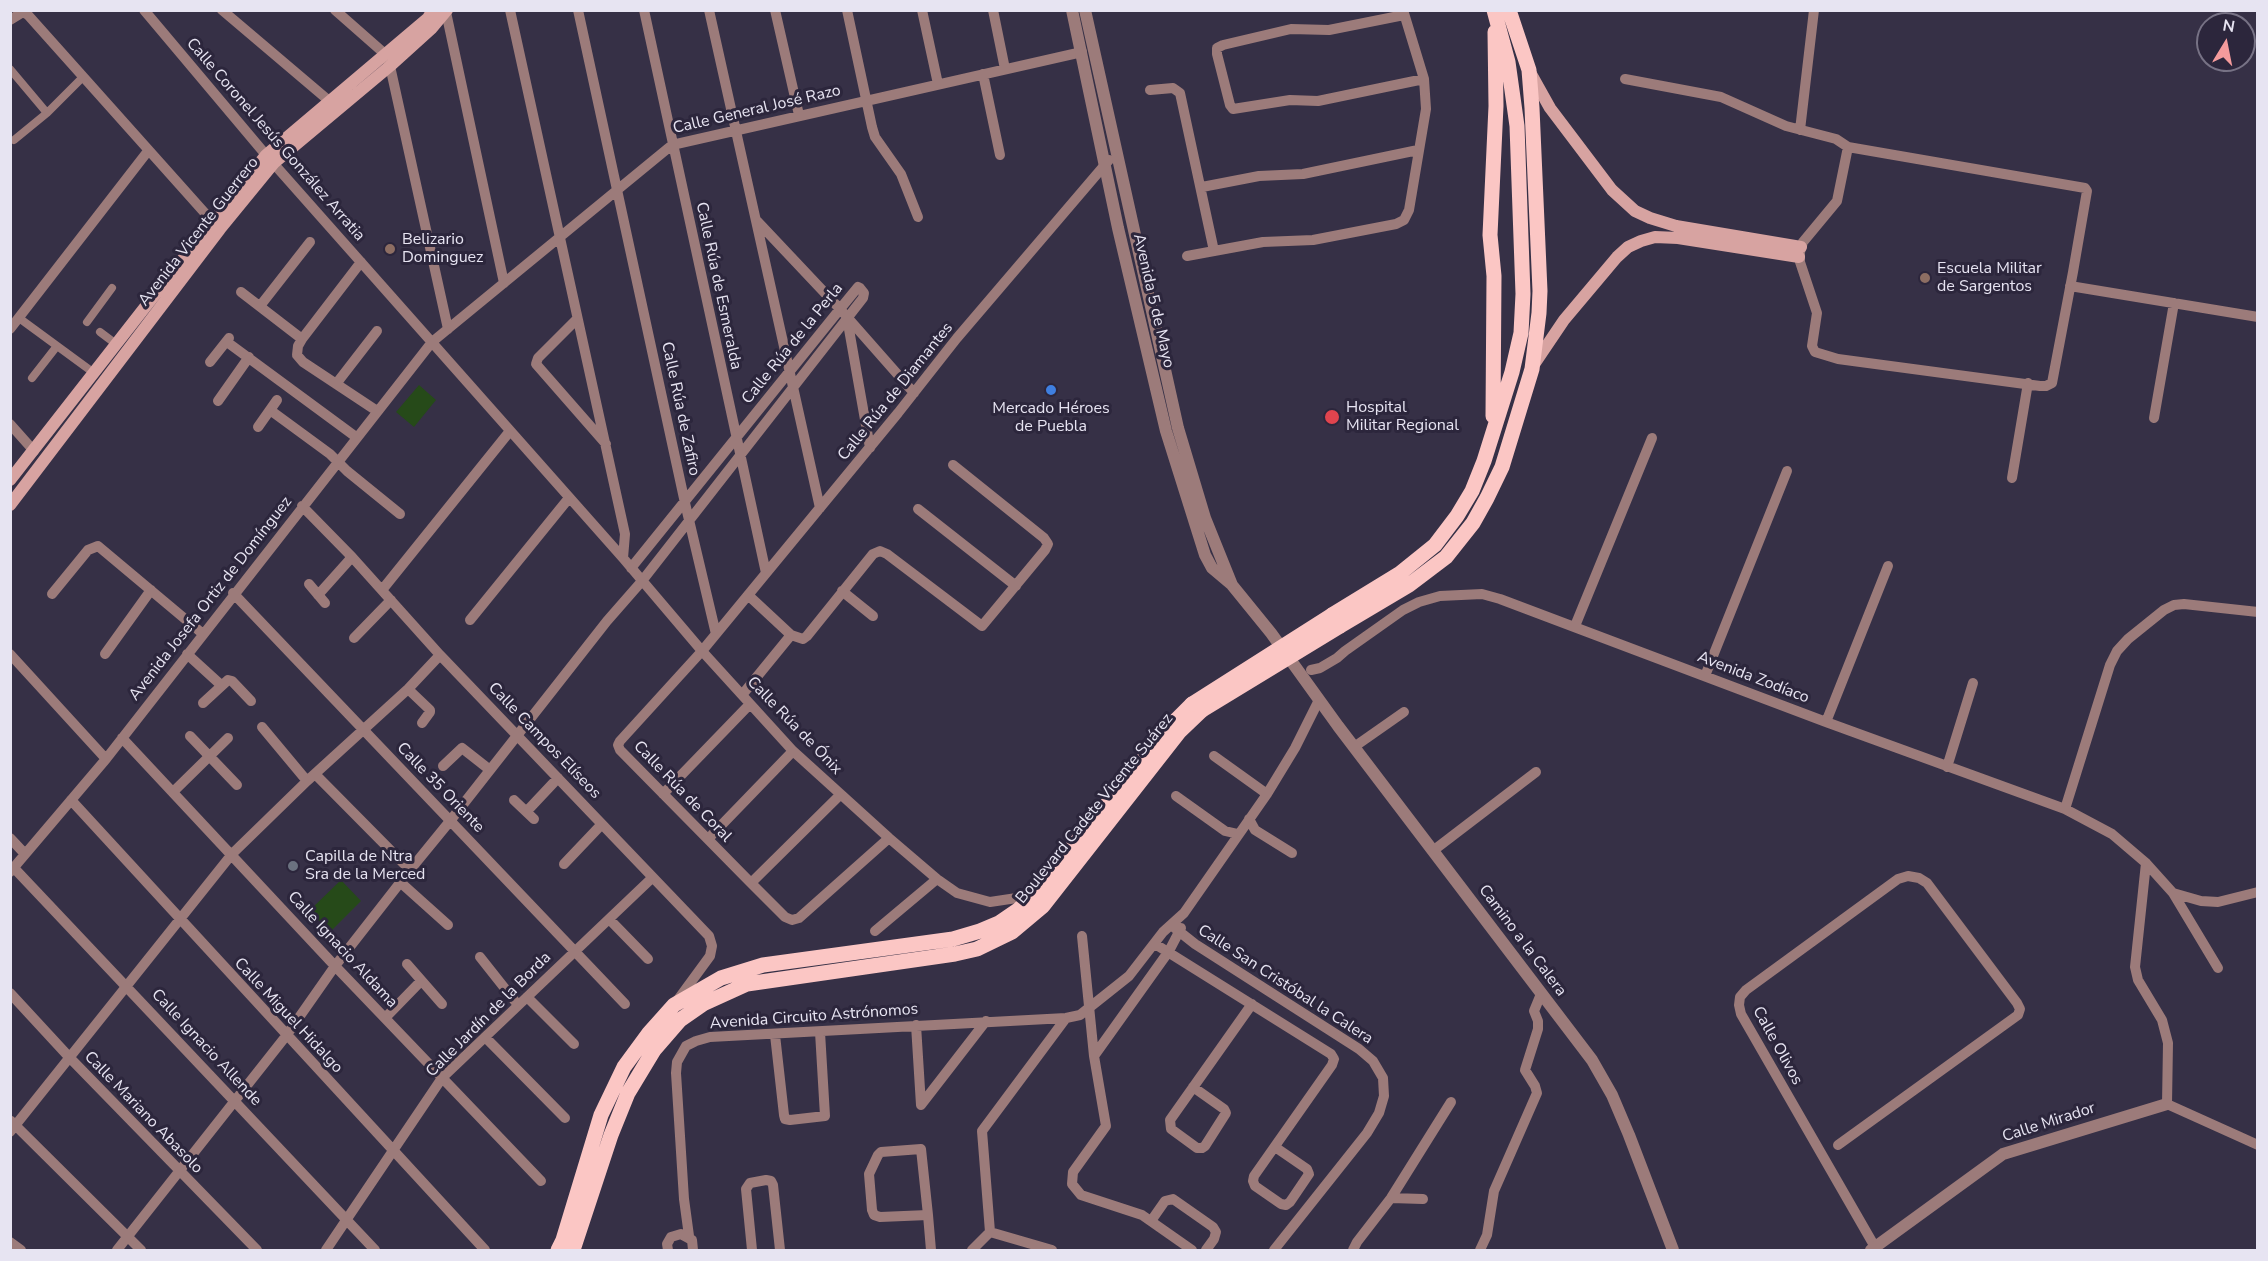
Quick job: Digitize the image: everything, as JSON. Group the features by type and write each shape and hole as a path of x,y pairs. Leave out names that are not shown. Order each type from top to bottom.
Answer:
{"main road":[{"name":"Avenida Vicente Guerrero","path":"334,105 390,66 432,28 444,11"},
{"name":"Avenida Vicente Guerrero","path":"10,480 79,403 94,373 212,221 270,159 334,105 385,54 444,11"},
{"name":"Boulevard Cadete Vicente Suárez","path":"1336,621 1409,585 1446,557 1473,523 1502,466 1532,369 1540,291 1534,131 1529,70 1500,12"},
{"name":"Boulevard Cadete Vicente Suárez","path":"558,1251 601,1115 624,1067 649,1033 674,1005 721,978 763,965 953,939 980,932 999,923 1033,896 1171,725 1336,621 1435,545 1472,491 1512,372 1521,333 1523,294 1520,190 1514,97 1500,12"},
{"path":"1490,441 1494,402 1494,276 1490,235 1500,12"},
{"path":"1529,70 1550,108 1612,190 1635,211 1676,226 1800,252"},
{"name":"Avenida Vicente Guerrero","path":"10,504 79,403 270,159"},
{"path":"1532,369 1552,335 1564,320 1617,257 1635,244 1655,237 1670,237 1800,252"},
{"name":"Boulevard Cadete Vicente Suárez","path":"573,1251 611,1135 628,1092 654,1050 680,1020 703,1004 747,984 955,954 977,949 1012,932 1043,906 1197,707"}],"street":[{"name":"Calle Coronel Jesús González Arratia","path":"144,10 270,159 510,431"},
{"path":"222,10 334,105"},
{"path":"335,10 385,54 390,66 448,329"},
{"path":"510,10 625,534 623,558"},
{"name":"Calle Rúa de Zafiro","path":"578,10 685,503 716,634"},
{"name":"Calle Rúa de Esmeralda","path":"644,10 766,573"},
{"path":"709,10 820,508"},
{"path":"776,10 799,115"},
{"path":"848,10 866,100 876,136 900,174 918,217"},
{"path":"922,10 938,84"},
{"path":"993,10 1005,69"},
{"name":"Avenida 5 de Mayo","path":"1072,10 1082,52 1117,154 1178,428 1187,481"},
{"name":"Avenida 5 de Mayo","path":"1085,10 1100,106 1105,164 1166,431 1232,585 1307,673"},
{"path":"1800,130 1814,10"},
{"path":"444,11 504,284"},
{"path":"10,20 23,12 28,15 212,221"},
{"path":"1187,256 1263,242 1313,240 1396,224 1404,220 1409,210 1426,109 1424,79 1403,13 1329,30 1291,29 1217,48 1230,105 1233,109 1282,100 1318,101 1424,79"},
{"name":"Calle General José Razo","path":"432,342 672,145 1082,52"},
{"path":"10,69 14,80 46,113"},
{"path":"983,74 1000,155"},
{"path":"14,140 83,77"},
{"path":"1625,79 1720,97 1768,119 1836,139 1848,147 2085,188 2087,191 2054,379 2046,386 1838,359 1817,354 1812,346 1817,313 1800,252 1837,201 1848,147"},
{"path":"1150,90 1173,88 1180,93 1214,251"},
{"path":"1202,187 1259,176 1303,174 1418,150"},
{"path":"10,329 148,151"},
{"name":"Calle Rúa de Diamantes","path":"702,651 870,448 957,338 1105,164 1117,154"},
{"path":"757,221 840,309 914,393"},
{"path":"260,306 310,242"},
{"path":"361,262 302,339 297,355 303,362 377,411"},
{"path":"2070,286 2258,316"},
{"name":"Calle Rúa de la Perla","path":"117,1251 286,1036 335,966 400,882 607,621 642,581 863,298 862,291 858,287 631,568"},
{"path":"87,322 112,288"},
{"path":"241,292 302,339"},
{"path":"2154,418 2174,303"},
{"path":"19,318 94,373"},
{"path":"847,318 870,448"},
{"path":"577,319 538,358 536,364 606,445"},
{"path":"336,384 376,331"},
{"path":"100,332 116,344"},
{"path":"210,362 228,340 357,437"},
{"name":"Avenida Josefa Ortiz de Domínguez","path":"12,870 106,759 432,342"},
{"path":"32,378 57,346"},
{"path":"218,401 249,357"},
{"path":"2012,478 2028,383"},
{"path":"258,427 277,400"},
{"path":"270,410 338,460 347,471 400,514"},
{"path":"10,424 34,451"},
{"path":"382,590 510,431"},
{"name":"Calle Rúa de Ónix","path":"510,431 750,704 840,795 938,879 957,892 978,900 1002,901 1033,896"},
{"path":"1575,626 1652,438"},
{"path":"748,595 791,635 803,639 873,554 880,551 981,626 1048,544 1044,538 953,465"},
{"path":"1705,676 1787,471"},
{"path":"470,620 569,498"},
{"name":"Calle Campos Elíseos","path":"302,506 711,940 710,956 674,1005"},
{"path":"918,509 1016,586"},
{"path":"52,594 88,550 98,546 203,634"},
{"path":"309,584 322,599 352,557"},
{"path":"1826,722 1888,566"},
{"path":"105,654 151,590"},
{"path":"842,591 873,616"},
{"name":"Calle 35 Oriente","path":"234,593 625,1004"},
{"name":"Avenida Zodíaco","path":"1307,673 1326,665 1403,610 1419,602 1461,593 1500,598 1826,722 2065,809 2112,834 2146,863 2173,893 2218,968"},
{"path":"354,638 391,600"},
{"path":"2065,809 2110,665 2117,651 2128,639 2164,610 2174,605 2184,604 2258,612"},
{"path":"742,695 791,635"},
{"name":"Calle Rúa de Coral","path":"702,651 618,745 620,750 751,883 785,917 792,920 799,918 889,838"},
{"path":"10,654 106,759"},
{"path":"187,654 221,686"},
{"path":"141,1251 12,1126 70,1058 232,854 311,777 408,689 440,655"},
{"name":"Camino a la Calera","path":"1307,673 1319,700 1584,1048 1612,1095 1673,1251"},
{"path":"203,703 231,680 251,701"},
{"path":"1947,767 1972,683"},
{"path":"408,689 430,710 422,723"},
{"path":"1094,1056 1169,951 1180,933 1184,912 1267,794 1295,748 1319,700"},
{"path":"663,794 750,704"},
{"path":"1354,747 1404,712"},
{"path":"262,727 311,777 410,870"},
{"path":"190,736 237,785"},
{"name":"Calle Ignacio Aldama","path":"122,738 335,966 541,1181"},
{"path":"173,792 228,738"},
{"path":"443,766 462,748 490,770"},
{"path":"708,839 793,750"},
{"path":"1214,756 1267,794"},
{"path":"1434,850 1536,772"},
{"path":"514,800 531,815 558,778"},
{"path":"751,883 840,795"},
{"path":"1176,796 1226,831 1238,834"},
{"name":"Calle Miguel Hidalgo","path":"71,800 178,920 485,1251"},
{"path":"1249,819 1256,830 1292,853"},
{"path":"564,864 602,824"},
{"path":"10,838 25,854"},
{"path":"2146,863 2135,967 2138,980 2162,1020 2168,1042 2167,1104 2258,1145"},
{"name":"Calle Ignacio Allende","path":"12,870 236,1101 375,1251"},
{"name":"Calle Olivos","path":"1838,1145 2014,1020 2020,1009 1927,883 1919,878 1908,876 1898,879 1746,990 1740,997 1739,1005 1741,1014 1873,1249"},
{"name":"Calle Jardín de la Borda","path":"326,1251 442,1078 652,878"},
{"path":"875,931 938,879"},
{"path":"400,882 448,925"},
{"path":"2173,893 2201,901 2218,902 2258,892"},
{"name":"Avenida Circuito Astrónomos","path":"695,1245 684,1199 676,1073 681,1053 686,1046 710,1037 1066,1018 1080,1015 1129,976 1170,925 1184,912"},
{"path":"609,919 648,959"},
{"name":"Calle San Cristóbal la Calera","path":"1170,925 1195,944 1359,1049 1373,1061 1383,1078 1384,1096 1379,1113 1367,1132 1274,1251"},
{"path":"1082,936 1094,1056 1106,1126 1073,1172 1072,1184 1081,1195 1142,1215 1192,1251"},
{"path":"1155,944 1331,1054 1334,1059 1254,1176 1255,1186 1286,1205 1309,1174 1307,1169 1275,1147"},
{"path":"480,957 519,1005"},
{"path":"407,964 442,1004"},
{"path":"385,1018 421,981"},
{"name":"Calle Mariano Abasolo","path":"10,993 257,1251"},
{"path":"1480,1251 1487,1235 1494,1191 1537,1093 1525,1070 1538,1029 1534,1011 1541,994"},
{"path":"527,997 574,1044"},
{"path":"1193,1087 1224,1109 1225,1117 1202,1148 1197,1148 1171,1129 1170,1120 1193,1087 1252,1004"},
{"path":"972,1251 990,1232 982,1131 1066,1018"},
{"path":"916,1025 921,1105 986,1021"},
{"path":"775,1035 784,1115 785,1119 790,1120 825,1116 820,1032"},
{"path":"485,1036 565,1118"},
{"path":"1353,1251 1357,1242 1391,1197 1450,1102"},
{"name":"Calle Mirador","path":"1873,1249 2003,1154 2167,1104"},
{"path":"928,1215 874,1215 869,1174 878,1155 887,1150 921,1149 928,1215 931,1251"},
{"path":"752,1251 746,1189 750,1183 766,1180 771,1181 773,1185 780,1251"},
{"path":"1391,1197 1423,1199"},
{"name":"Avenida Circuito Astrónomos","path":"667,1246 680,1216 684,1199"},
{"path":"1151,1221 1165,1201 1173,1199 1213,1227 1216,1233 1206,1251"},
{"path":"990,1232 1052,1251"},
{"path":"667,1246 681,1233 695,1245"},
{"path":"10,1242 21,1251"}],"green space":[{"path":"419,385 436,400 414,427 396,412"},
{"path":"341,880 361,901 330,932 309,911"}],"place":[{"name":"Belizario Dominguez","path":"390,249"},
{"name":"Escuela Militar de Sargentos","path":"1925,278"},
{"name":"Mercado Héroes de Puebla","path":"1051,390"},
{"name":"Hospital Militar Regional","path":"1332,417"},
{"name":"Capilla de Ntra Sra de la Merced","path":"293,866"}]}
